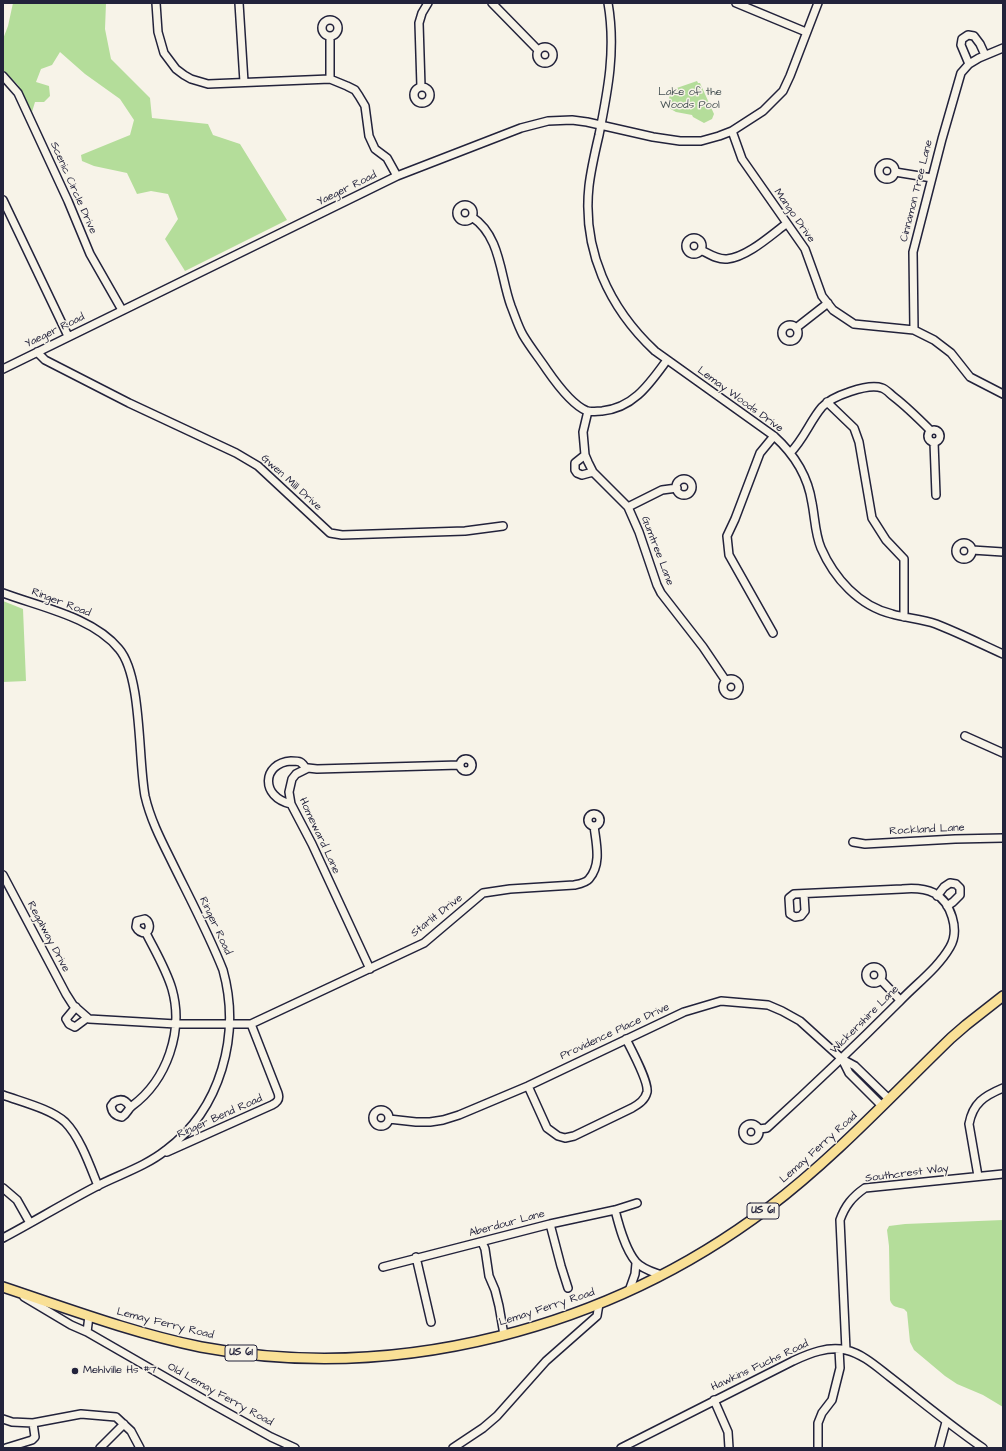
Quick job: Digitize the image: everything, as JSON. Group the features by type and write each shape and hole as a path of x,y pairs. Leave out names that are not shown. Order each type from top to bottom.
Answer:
{"main road":[{"name":"Lemay Ferry Road","path":"3,1287 139,1332 201,1346 249,1354 298,1358 347,1359 391,1356 450,1347 504,1335 599,1304 629,1291 661,1275 716,1243 767,1209 819,1166 966,1025 1003,996"}],"street":[{"path":"156,3 158,32 164,53 176,69 191,79 208,84 330,79 355,90 365,106 370,136 376,149 387,158 397,176"},
{"path":"239,3 244,82"},
{"path":"421,87 419,23 422,13 428,3"},
{"path":"492,3 538,50"},
{"path":"600,125 612,57 612,32 608,3"},
{"path":"736,3 806,32"},
{"name":"Yaeger Road","path":"3,369 397,176 508,132 548,121 566,120 587,122 652,137 680,141 701,141 732,131 763,111 783,90 790,76 818,3"},
{"path":"969,64 961,45 962,39 968,35 974,36 985,55"},
{"path":"330,37 330,79"},
{"name":"Cinnamon Tree Lane","path":"914,330 913,252 961,73 969,64 985,55 1003,48"},
{"name":"Scenic Circle Drive","path":"3,76 18,93 90,254 122,310"},
{"name":"Lemay Woods Drive","path":"600,125 590,179 588,200 589,219 594,251 606,286 622,314 643,340 667,360 774,436 790,453 801,470 810,491 817,535 821,547 833,570 845,585 859,598 880,610 936,624 1003,654"},
{"name":"Mango Drive","path":"732,131 742,159 786,224 805,249 822,296 833,310 854,324 914,330 934,340 942,346 970,377 1003,394"},
{"path":"895,172 932,178"},
{"path":"3,200 68,336"},
{"path":"472,217 481,223 490,235 511,305 522,334 564,392 575,402 588,411 616,409 628,403 649,384 667,360"},
{"path":"701,250 719,258 727,259 737,256 755,247 786,224"},
{"path":"796,328 828,303"},
{"name":"Gwen Mill Drive","path":"38,352 45,360 129,404 236,453 258,466 330,533 342,535 465,530 503,526"},
{"path":"790,453 797,446 820,409 827,402 850,391 875,387 883,388 911,411 930,430 936,430 941,434 939,440 934,442 936,495"},
{"path":"827,402 854,428 857,434 872,518 886,540 904,559 904,617"},
{"name":"Gumtree Lane","path":"588,411 583,432 585,455 593,472 628,507 639,532 656,585 703,647 726,681"},
{"path":"773,633 730,555 727,536 760,453 774,436"},
{"path":"585,455 575,463 575,470 577,473 582,475 593,472"},
{"path":"628,507 662,490 677,488"},
{"path":"972,550 1003,552"},
{"name":"Ringer Road","path":"3,593 80,620 108,638 126,659 132,676 136,701 142,771 146,798 158,834 223,970 228,990 230,1025 225,1058 211,1096 202,1112 175,1143 160,1155 98,1186 3,1238"},
{"path":"965,736 1003,753"},
{"path":"291,804 282,802 271,792 269,785 272,770 277,765 285,762 300,762 306,768 460,765"},
{"name":"Homeward Lane","path":"306,768 296,774 292,779 289,792 291,804 312,844 370,969"},
{"name":"Starlit Drive","path":"230,1025 251,1024 424,943 483,893 510,889 574,885 589,880 595,870 597,861 594,826"},
{"name":"Rockland Lane","path":"853,842 865,844 955,838 1003,838"},
{"name":"Regalway Drive","path":"3,875 66,994 76,1008 88,1018"},
{"path":"937,896 944,887 950,883 956,884 960,888 960,895 947,906"},
{"name":"Wickershire Lane","path":"759,1129 767,1128 842,1059 936,966 951,946 955,931 947,906 935,894 919,888 804,894"},
{"path":"130,1107 138,1102 151,1089 164,1067 171,1050 176,1024 172,989 146,933"},
{"path":"881,980 900,1000"},
{"name":"Providence Place Drive","path":"389,1119 416,1122 443,1120 459,1115 528,1086 626,1038 684,1012 721,1001 768,1005 800,1021 842,1059 855,1066 889,1099"},
{"path":"76,1008 66,1019 69,1024 75,1027 88,1018 176,1024 230,1025"},
{"name":"Ringer Bend Road","path":"160,1155 272,1106 280,1100 251,1024"},
{"path":"528,1086 547,1128 558,1136 565,1138 579,1134 640,1103 646,1095 648,1090 646,1082 626,1038"},
{"name":"Providence Place Drive","path":"842,1059 848,1073 882,1106"},
{"path":"978,1176 969,1124 971,1116 978,1102 983,1097 1003,1088"},
{"path":"3,1095 47,1111 64,1121 80,1145 98,1186"},
{"name":"Southcrest Way","path":"818,1448 818,1423 822,1412 832,1400 843,1349 840,1220 848,1202 865,1188 1003,1174"},
{"path":"3,1188 17,1200 30,1223"},
{"name":"Aberdour Lane","path":"383,1267 416,1257 482,1242 550,1224 615,1210 637,1203"},
{"path":"615,1210 622,1235 636,1263 661,1275"},
{"path":"550,1224 568,1288"},
{"path":"482,1242 485,1249 489,1276 495,1290 504,1335"},
{"path":"416,1257 431,1322"},
{"path":"629,1291 635,1274 636,1263"},
{"name":"Old Lemay Ferry Road","path":"13,1290 70,1325 87,1332 206,1401 271,1437 295,1448"},
{"path":"453,1448 483,1428 497,1416 546,1361 597,1316 599,1304"},
{"path":"87,1332 89,1316"},
{"name":"Hawkins Fuchs Road","path":"621,1448 806,1355 827,1349 843,1349"},
{"path":"843,1349 870,1362 946,1422 983,1448"},
{"path":"714,1400 728,1432 729,1448"},
{"path":"3,1419 12,1422 33,1423 81,1414 116,1417 131,1431 140,1448"},
{"path":"939,1448 946,1422"},
{"path":"6,1448 32,1440 35,1437 33,1423"},
{"path":"100,1448 124,1424"}],"green space":[{"path":"13,3 106,3 105,29 111,59 150,98 152,118 208,124 213,135 240,144 287,220 185,271 165,239 178,219 168,194 151,191 137,194 127,173 94,166 82,161 81,155 130,135 134,120 120,99 85,74 60,52 52,65 41,69 36,82 49,86 50,96 44,102 35,102 32,112 18,85 3,70 3,39 8,26"},
{"name":"Lake of the Woods Pool","path":"697,81 700,83 714,114 712,119 704,123 692,115 676,112 667,107 671,90"},
{"path":"3,601 23,609 26,681 3,682"},
{"path":"1003,1220 1003,1407 983,1395 957,1384 914,1350 910,1342 907,1312 904,1309 893,1305 890,1300 889,1246 887,1230 889,1226 905,1224"}],"place":[{"name":"Mehlville Hs #7","path":"75,1371"}]}
